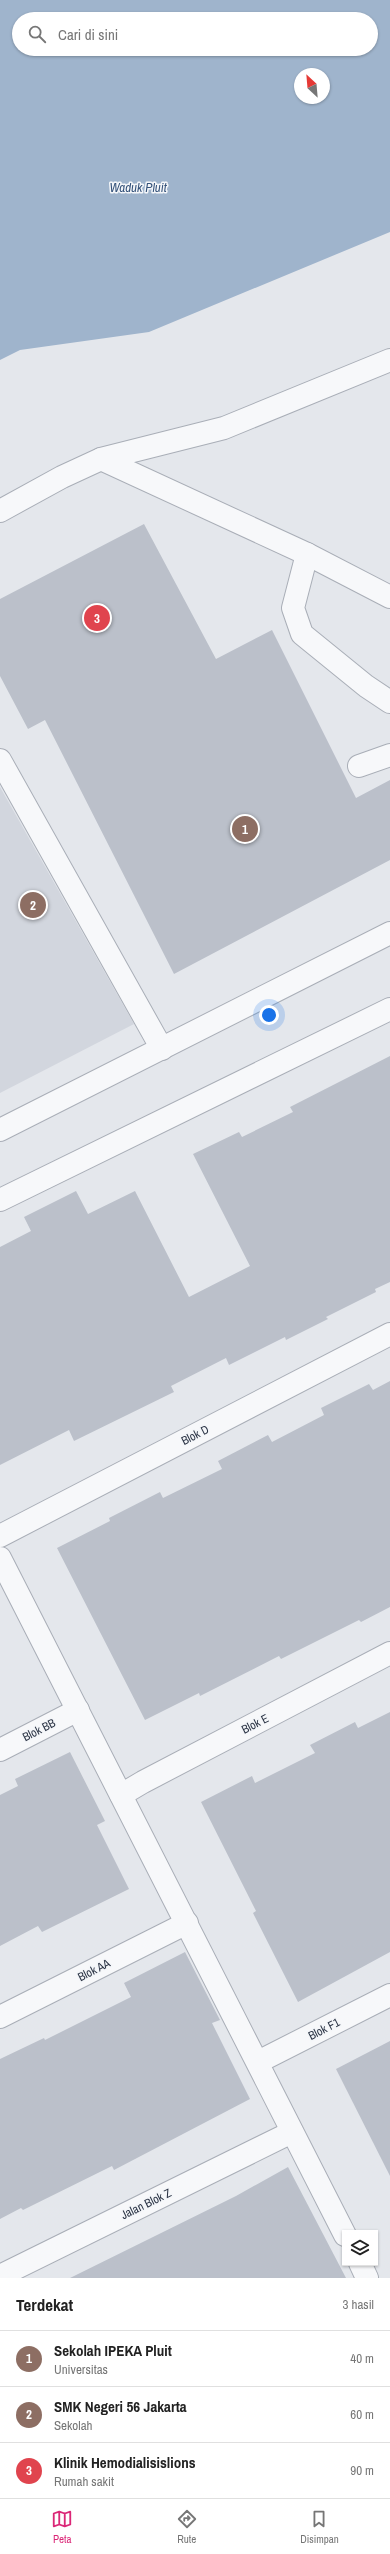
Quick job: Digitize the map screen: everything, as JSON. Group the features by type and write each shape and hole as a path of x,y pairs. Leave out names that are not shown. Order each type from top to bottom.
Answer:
{"street":[{"path":"0,511 62,477 102,459 224,428 390,360"},
{"path":"102,459 307,554 390,597"},
{"path":"307,554 293,608 302,634 366,686 390,702"},
{"path":"359,766 390,754"},
{"path":"0,760 162,1048"},
{"path":"0,1130 390,933"},
{"path":"0,1200 390,1009"},
{"name":"Blok D","path":"0,1536 390,1334"},
{"path":"0,1558 342,2230"},
{"name":"Blok E","path":"121,1795 390,1654"},
{"name":"Blok BB","path":"0,1750 78,1710"},
{"name":"Blok AA","path":"0,2017 187,1924"},
{"name":"Blok F1","path":"258,2062 390,1995"},
{"name":"Jalan Blok Z","path":"0,2276 292,2132"},
{"path":"361,2266 367,2278"}],"shaded area":[{"path":"0,787 134,1024 0,1093"}],"water":[{"name":"Waduk Pluit","path":"0,0 390,0 390,232 149,332 20,350 0,360"}],"building":[{"path":"144,524 216,659 272,630 356,798 390,780 390,860 174,974 45,720 28,729 0,676 0,599"},
{"path":"390,1056 390,1282 375,1289 376,1292 326,1317 328,1319 286,1340 285,1337 229,1365 226,1358 171,1386 174,1392 74,1441 69,1430 0,1465 0,1247 31,1231 24,1217 76,1191 88,1214 135,1191 189,1297 250,1266 193,1154 239,1132 242,1137 293,1112 290,1107"},
{"path":"390,1381 390,1607 361,1622 359,1620 281,1659 279,1656 200,1696 199,1693 145,1720 57,1548 110,1521 109,1518 160,1492 163,1498 222,1469 218,1461 268,1435 272,1442 324,1415 321,1408 369,1384 373,1390"},
{"path":"390,1712 390,1952 298,2002 253,1913 256,1911 201,1802 252,1776 255,1783 315,1753 310,1745 355,1722 358,1728"},
{"path":"70,1752 105,1821 97,1825 129,1889 42,1932 38,1926 0,1946 0,1795 18,1786 15,1779"},
{"path":"185,1952 220,2020 212,2023 250,2099 114,2170 112,2166 23,2210 21,2208 0,2219 0,2059 44,2038 45,2040 131,1997 124,1983"},
{"path":"390,2041 390,2176 336,2069"},
{"path":"288,2167 346,2278 70,2278 236,2196"}],"place":[{"name":"Klinik Hemodialisislions","path":"97,618"},
{"name":"Sekolah IPEKA Pluit","path":"245,829"},
{"name":"SMK Negeri 56 Jakarta","path":"33,905"}]}
